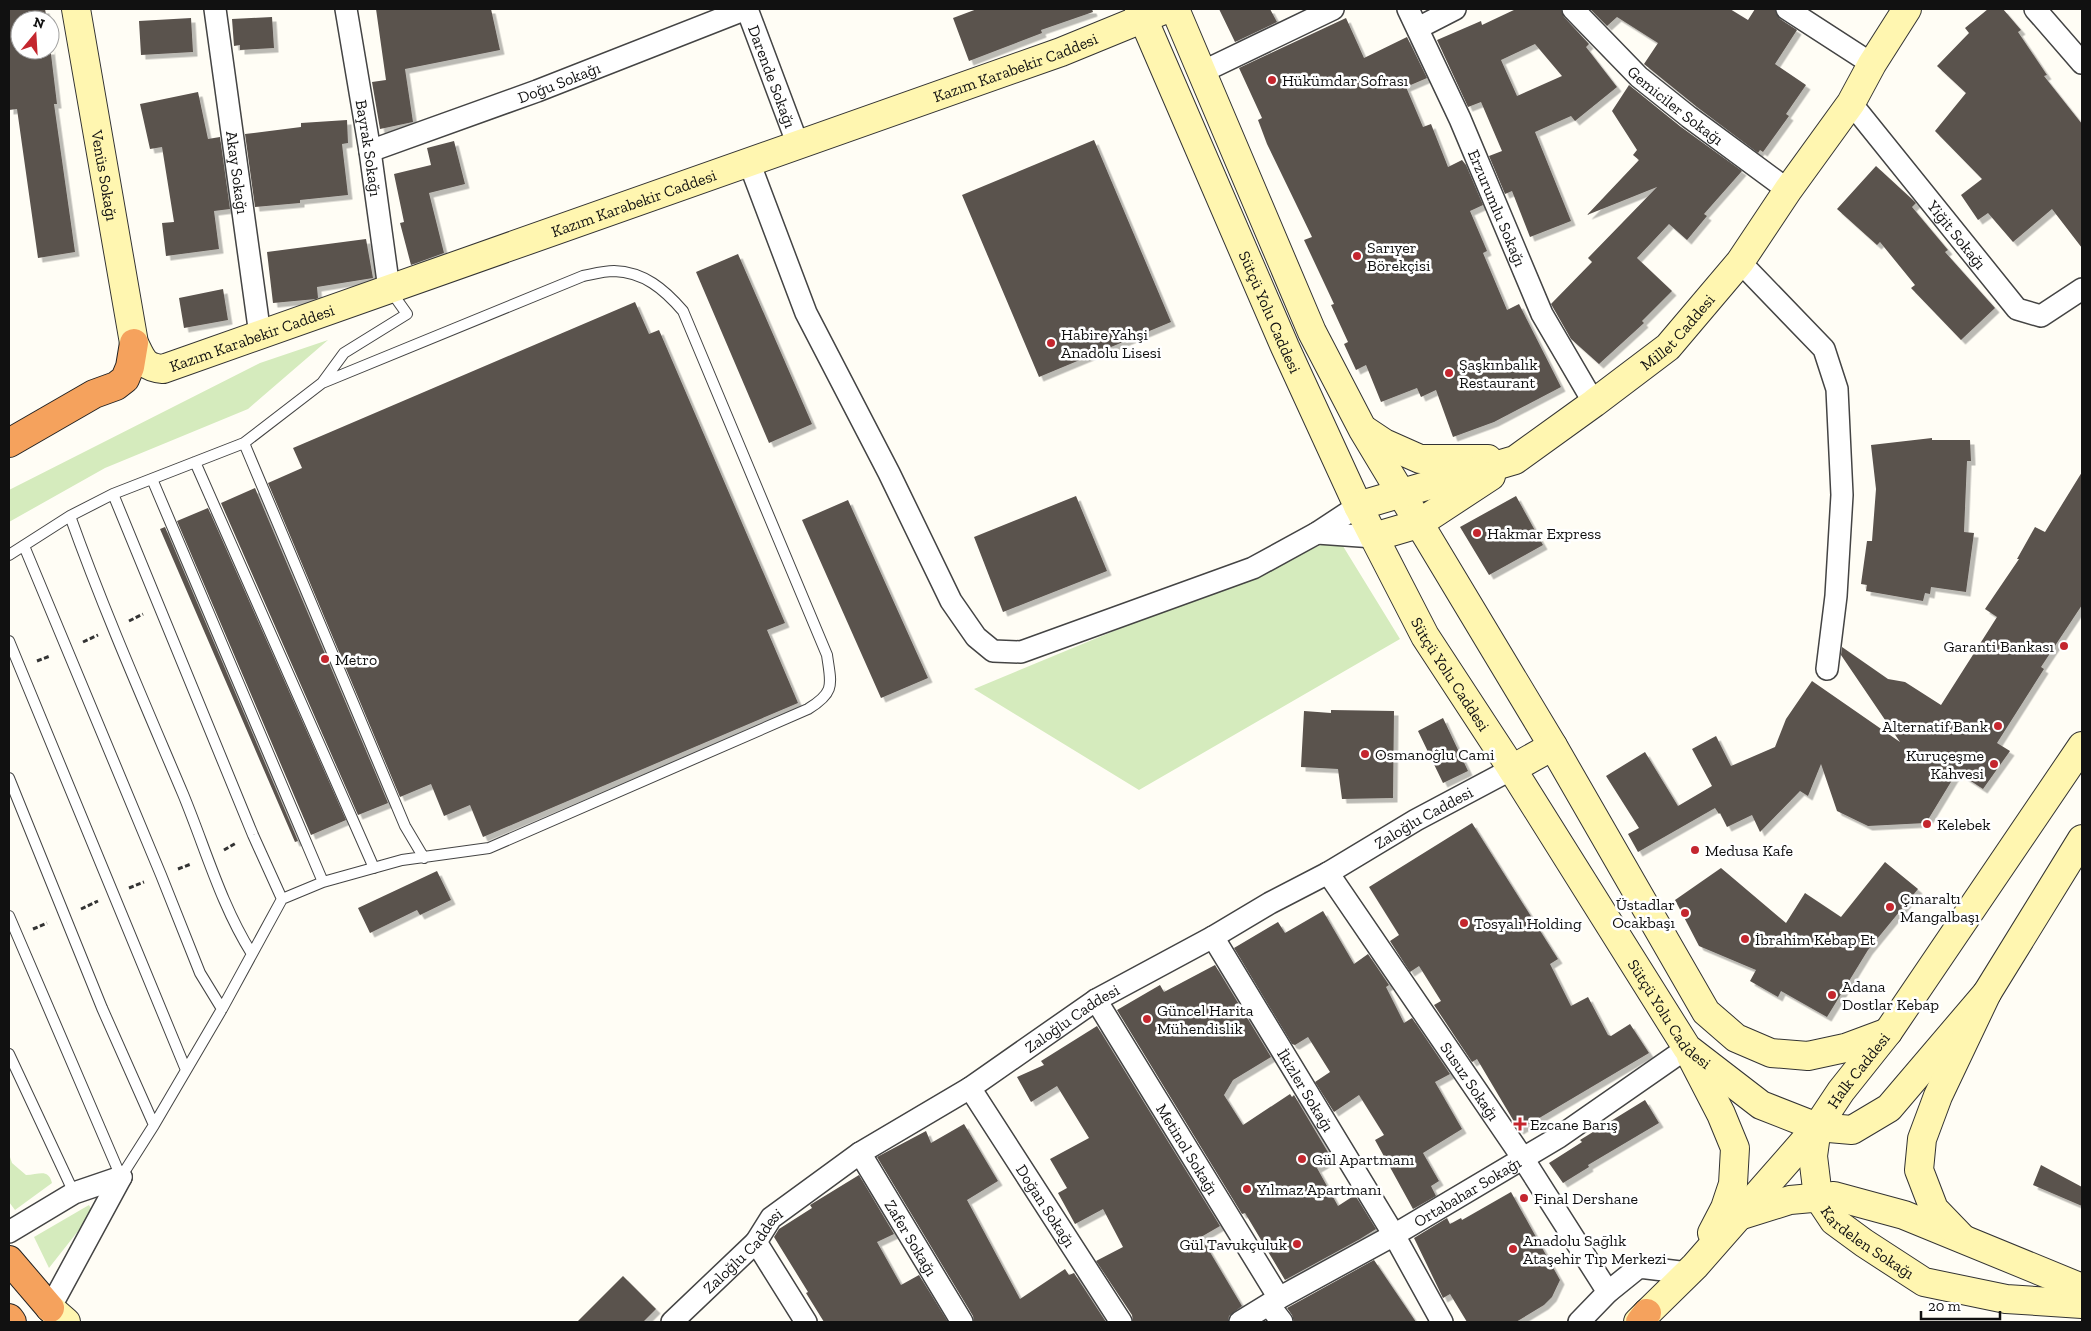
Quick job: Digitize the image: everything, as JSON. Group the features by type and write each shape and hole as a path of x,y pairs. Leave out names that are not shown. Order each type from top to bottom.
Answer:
{"highway":[{"path":"9,443 94,394 116,386 125,380 130,367 134,343"},
{"path":"9,1260 58,1315"},
{"path":"9,1318 12,1322"}],"main road":[{"name":"Venüs Sokağı","path":"76,9 134,343"},
{"name":"Sütçü Yolu Caddesi","path":"1175,9 1312,332 1364,430 1402,493 1418,524 1553,746 1706,1012 1736,1038 1771,1053 1808,1056 1845,1048 1888,1032"},
{"name":"Kazım Karabekir Caddesi","path":"134,343 144,362 152,368 163,369 1061,52 1150,12"},
{"name":"Sütçü Yolu Caddesi","path":"1150,12 1281,338 1358,506 1425,636 1512,768 1687,1048 1761,1105 1817,1128 1852,1130 1889,1108 1987,993"},
{"name":"Millet Caddesi","path":"1358,506 1515,460 1668,347 1740,262 1788,190 1851,103 1899,16"},
{"path":"1364,430 1384,443 1420,459 1515,460"},
{"path":"1374,537 1418,524 1515,460"},
{"path":"1512,768 1553,746"},
{"name":"Halk Caddesi","path":"1642,1319 1692,1269 1817,1128 1841,1091 1888,1032 2082,746"},
{"path":"1962,1238 1934,1209 1919,1170 1922,1138 1938,1096 1987,993 2082,839"},
{"path":"1687,1048 1721,1114 1735,1148 1733,1184 1724,1208 1692,1269"},
{"name":"Kardelen Sokağı","path":"1817,1128 1813,1156 1818,1197 1834,1221 1864,1243 1924,1282 2006,1299 2082,1304"},
{"path":"1739,1216 1790,1200 1834,1196 1904,1215 2082,1288"}],"street":[{"name":"Akay Sokağı","path":"215,9 260,335"},
{"name":"Bayrak Sokağı","path":"346,9 370,151 389,289"},
{"name":"Doğu Sokağı","path":"370,151 537,91 747,9"},
{"name":"Darende Sokağı","path":"747,9 798,145"},
{"path":"1202,72 1333,9"},
{"name":"Erzurumlu Sokağı","path":"1408,9 1460,119 1542,314 1594,403"},
{"path":"1418,28 1455,9"},
{"name":"Gemiciler Sokağı","path":"1573,9 1639,77 1689,117 1788,190"},
{"path":"1787,9 1872,64"},
{"path":"2034,9 2082,63"},
{"name":"Yiğit Sokağı","path":"1851,103 2017,309 2041,316 2082,289"},
{"path":"749,162 806,313 889,473 951,601 976,636 993,651 1021,652 1253,568 1317,534 1358,506"},
{"path":"1740,262 1824,349 1837,389 1842,495 1836,596 1828,669"},
{"path":"1317,534 1374,537"},
{"name":"Zaloğlu Caddesi","path":"672,1322 756,1242 770,1218 860,1153 970,1088 1096,1000 1214,937 1270,903 1328,873 1416,820 1512,768"},
{"name":"Susuz Sokağı","path":"1328,873 1522,1157 1608,1292"},
{"name":"İkizler Sokağı","path":"1214,937 1394,1235 1442,1322"},
{"name":"Metinol Sokağı","path":"1096,1000 1274,1302 1282,1322"},
{"name":"Ortabahar Sokağı","path":"1240,1322 1394,1235 1558,1137 1687,1048"},
{"name":"Doğan Sokağı","path":"970,1088 1121,1322"},
{"name":"Zafer Sokağı","path":"860,1153 962,1322"},
{"path":"9,1232 74,1193 121,1177"},
{"path":"58,1315 121,1177"},
{"path":"756,1242 806,1322"},
{"path":"1579,1322 1608,1292 1639,1266 1692,1269"}],"lane":[{"path":"9,555 70,516 113,494 244,443 322,383 583,276 614,271 647,278 668,294 683,311 827,655 831,686 823,700 808,709 489,848 402,860 323,882 282,899 222,1009 121,1177"},
{"path":"322,383 344,353 407,314 389,289"},
{"path":"244,443 405,826 424,858"},
{"path":"195,462 374,868"},
{"path":"152,479 323,882"},
{"path":"113,494 253,836 282,899"},
{"path":"70,516 112,629 183,794 237,929 252,954"},
{"path":"24,546 200,973 222,1009"},
{"path":"9,641 186,1070"},
{"path":"9,778 102,1008 154,1125"},
{"path":"9,916 121,1177"},
{"path":"9,1054 74,1193"}],"green space":[{"path":"328,340 248,409 105,468 9,522 9,490 260,363"},
{"path":"1338,538 1400,639 1139,790 974,689"},
{"path":"9,1154 12,1163 26,1175 45,1174 48,1175 52,1183 15,1210 9,1202"},
{"path":"89,1205 93,1212 49,1268 34,1237"}],"building":[{"path":"9,9 45,9 10,10 10,60 52,60 57,104 54,104 75,252 38,258 17,109 9,110"},
{"path":"376,9 491,9 500,50 405,69 413,122 380,129 372,82 386,80"},
{"path":"977,9 1092,9 1093,12 1041,30 1042,33 969,61 953,18"},
{"path":"1219,9 1270,9 1277,22 1235,42"},
{"path":"1516,9 1561,9 1564,17 1589,44 1586,47 1617,87 1575,121 1571,116 1535,132 1571,221 1530,237 1512,191 1505,194 1489,156 1502,151 1481,102 1468,107 1437,40 1481,21 1482,25","holes":["1535,44 1562,76 1517,96 1501,60"]},
{"path":"1590,9 1730,9 1748,20 1755,9 1775,9 1780,19 1797,30 1775,64 1806,85 1786,114 1789,116 1763,152 1760,150 1758,153 1644,64 1658,43 1617,17 1607,26"},
{"path":"1988,9 2003,9 2021,30 2018,32 2047,75 2044,76 2082,124 2082,248 2052,209 2013,242 1988,213 1978,220 1961,195 1982,179 1935,131 1966,93 1937,66 1969,33 1965,28"},
{"path":"272,17 274,48 240,50 240,45 234,46 232,19"},
{"path":"191,18 193,52 141,55 139,21"},
{"path":"1346,18 1364,58 1407,37 1427,78 1406,87 1423,127 1431,124 1448,167 1462,160 1466,165 1483,205 1470,211 1487,251 1483,253 1507,310 1519,304 1561,387 1494,422 1453,437 1436,390 1421,397 1417,388 1381,402 1366,365 1356,370 1344,344 1348,342 1331,305 1334,304 1304,240 1312,237 1267,144 1258,120 1262,118 1239,68"},
{"path":"1629,85 1681,127 1742,171 1704,214 1707,216 1687,240 1669,224 1637,258 1672,291 1642,321 1644,323 1599,364 1571,339 1551,304 1592,262 1588,258 1657,187 1587,215 1639,160 1633,155 1637,150 1612,111"},
{"path":"198,92 208,139 220,137 230,209 214,211 219,249 166,256 162,223 174,222 162,147 150,149 140,104"},
{"path":"347,120 348,143 342,144 348,195 300,200 300,203 255,207 245,134 301,127 301,123"},
{"path":"1094,140 1171,322 1039,377 962,195"},
{"path":"454,141 465,184 429,193 444,253 411,265 400,223 404,222 394,174 431,165 427,148"},
{"path":"1876,166 1916,203 1912,207 1948,250 1945,252 1995,308 1961,340 1911,288 1915,285 1880,242 1877,245 1837,209"},
{"path":"366,239 373,278 317,287 318,298 316,299 273,303 267,252"},
{"path":"738,254 812,424 769,443 696,272"},
{"path":"223,289 228,320 184,328 179,298"},
{"path":"635,302 649,334 659,330 785,623 767,630 798,703 483,837 470,805 444,816 431,784 400,797 268,483 302,468 293,448"},
{"path":"1932,438 1932,440 1970,440 1971,461 1967,461 1964,532 1974,533 1966,592 1931,587 1930,594 1925,593 1923,601 1866,591 1867,585 1861,584 1867,541 1872,541 1876,489 1871,445"},
{"path":"2082,472 2082,605 2041,667 2044,669 1997,743 2010,751 1983,789 1957,772 1926,823 1868,826 1837,811 1821,764 1808,796 1800,791 1760,832 1752,815 1727,827 1720,813 1715,808 1638,852 1628,834 1639,828 1606,776 1645,752 1678,806 1712,786 1692,749 1716,736 1731,766 1775,747 1786,719 1812,681 1900,742 1841,655 1842,647 1888,679 1905,682 1941,705 1997,617 1985,609 2019,559 2017,559 2035,527 2045,532"},
{"path":"255,488 388,803 358,815 221,503"},
{"path":"1076,496 1107,571 1003,612 974,537"},
{"path":"1516,496 1543,545 1489,575 1460,527"},
{"path":"848,500 928,678 881,698 802,520"},
{"path":"208,508 346,820 311,835 177,521"},
{"path":"165,527 298,841 295,842 160,529"},
{"name":"Osmanoğlu Cami","path":"1331,710 1394,711 1393,798 1342,799 1338,769 1301,767 1304,711 1331,713"},
{"path":"1443,718 1468,771 1443,783 1418,731"},
{"path":"1472,823 1558,959 1550,964 1571,1006 1588,997 1608,1035 1611,1036 1630,1024 1649,1053 1519,1130 1477,1059 1472,1062 1434,1005 1441,1001 1419,966 1410,972 1390,941 1399,935 1369,887"},
{"path":"1885,862 1918,889 1868,950 1827,1017 1781,991 1778,997 1750,981 1756,970 1699,946 1675,900 1721,868 1786,923 1805,893 1841,917"},
{"path":"437,871 451,900 420,915 417,910 370,933 358,908"},
{"path":"1323,911 1354,964 1368,954 1389,985 1386,987 1404,1023 1412,1018 1450,1074 1435,1082 1462,1129 1423,1153 1439,1181 1431,1186 1436,1196 1413,1209 1375,1140 1384,1135 1359,1095 1334,1112 1315,1082 1330,1072 1308,1037 1295,1045 1292,1044 1234,948 1278,922 1285,933"},
{"path":"1215,965 1271,1057 1233,1080 1224,1095 1243,1125 1290,1094 1292,1097 1294,1095 1332,1159 1317,1168 1338,1206 1355,1195 1376,1229 1285,1280 1245,1213 1242,1214 1117,1010 1160,985 1164,992"},
{"path":"1097,1026 1220,1226 1201,1237 1242,1306 1229,1316 1228,1322 1133,1322 1132,1315 1096,1261 1123,1247 1103,1209 1075,1224 1058,1193 1067,1188 1050,1159 1089,1138 1057,1086 1031,1102 1017,1077 1044,1065 1041,1061"},
{"path":"1645,1100 1659,1123 1588,1165 1589,1167 1563,1183 1549,1163 1582,1142 1580,1140"},
{"path":"964,1124 998,1181 967,1200 1020,1299 1065,1269 1069,1275 1074,1273 1106,1322 974,1322 973,1316 877,1157 926,1131 931,1143"},
{"path":"2041,1165 2082,1187 2082,1206 2033,1185"},
{"path":"859,1175 894,1234 877,1242 901,1285 919,1275 948,1322 824,1322 806,1293 808,1292 774,1237 779,1229 812,1208 810,1205"},
{"path":"1511,1192 1560,1280 1552,1297 1544,1305 1516,1322 1467,1322 1450,1294 1443,1298 1414,1238 1447,1218 1450,1224 1461,1218 1462,1220"},
{"path":"1374,1260 1416,1322 1294,1322 1287,1308"},
{"path":"623,1276 656,1309 643,1322 577,1322"}],"place":[{"name":"Hükümdar Sofrası","path":"1272,80"},
{"name":"Sarıyer Börekçisi","path":"1357,256"},
{"name":"Habire Yahşi Anadolu Lisesi","path":"1051,343"},
{"name":"Şaşkınbalık Restaurant","path":"1449,373"},
{"name":"Hakmar Express","path":"1477,533"},
{"name":"Garanti Bankası","path":"2064,646"},
{"name":"Metro","path":"325,659"},
{"name":"Alternatif Bank","path":"1998,726"},
{"name":"Osmanoğlu Cami","path":"1365,754"},
{"name":"Kuruçeşme Kahvesi","path":"1994,764"},
{"name":"Kelebek","path":"1927,824"},
{"name":"Medusa Kafe","path":"1695,850"},
{"name":"Çınaraltı Mangalbaşı","path":"1890,907"},
{"name":"Üstadlar Ocakbaşı","path":"1685,913"},
{"name":"Tosyalı Holding","path":"1464,923"},
{"name":"İbrahim Kebap Et","path":"1745,939"},
{"name":"Adana Dostlar Kebap","path":"1832,995"},
{"name":"Güncel Harita Mühendislik","path":"1147,1019"},
{"name":"Ezcane Barış","path":"1520,1124"},
{"name":"Gül Apartmanı","path":"1302,1159"},
{"name":"Yılmaz Apartmanı","path":"1247,1189"},
{"name":"Final Dershane","path":"1524,1198"},
{"name":"Gül Tavukçuluk","path":"1297,1244"},
{"name":"Anadolu Sağlık Ataşehir Tıp Merkezi","path":"1513,1249"}]}
